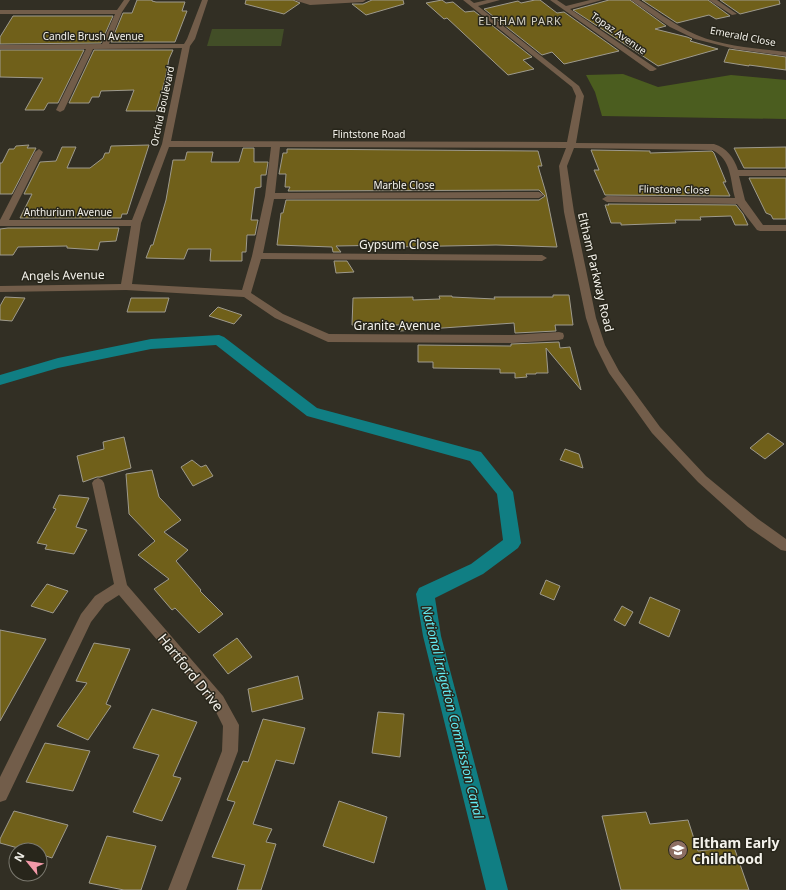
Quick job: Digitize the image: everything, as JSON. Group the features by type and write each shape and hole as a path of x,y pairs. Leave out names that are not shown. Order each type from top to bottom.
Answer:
{"street":[{"path":"105,46 119,12 127,0"},
{"name":"Orchid Boulevard","path":"126,287 136,223 166,144 186,46 192,39 205,0"},
{"path":"297,0 310,3 363,0"},
{"name":"Eltham Parkway Road","path":"466,0 575,86 580,96 571,145 563,166 569,212 591,318 600,345 615,373 656,430 702,479 753,523 786,546"},
{"path":"473,5 497,0"},
{"name":"Topaz Avenue","path":"553,0 654,69"},
{"path":"565,8 599,0"},
{"name":"Emerald Close","path":"634,0 686,32 702,39 744,48 786,54"},
{"path":"712,0 734,14"},
{"path":"0,20 2,12 119,12"},
{"path":"60,110 91,46"},
{"name":"Candle Brush Avenue","path":"0,47 186,46"},
{"name":"Flintstone Road","path":"166,144 571,145 714,147 726,153 735,172"},
{"path":"126,287 246,294 257,256 270,196 276,144"},
{"path":"2,223 40,152"},
{"path":"786,173 735,172 740,201 760,228 786,228"},
{"name":"Marble Close","path":"270,196 539,195"},
{"name":"Flinstone Close","path":"607,199 740,201"},
{"name":"Anthurium Avenue","path":"2,223 136,223"},
{"name":"Gypsum Close","path":"257,256 542,258"},
{"name":"Angels Avenue","path":"0,289 126,287"},
{"name":"Granite Avenue","path":"246,294 279,316 328,338 512,339 560,336"},
{"name":"Hartford Drive","path":"98,483 121,587 218,701 231,725 230,751 176,890"},
{"path":"0,794 86,618 100,600 121,587"}],"green space":[{"path":"212,29 284,29 281,46 207,46"},
{"path":"623,74 658,87 731,75 786,80 786,119 602,116 595,92 586,75"}],"building":[{"path":"137,0 152,0 156,2 185,2 182,11 187,11 175,42 111,42 123,13 132,13"},
{"path":"246,0 293,0 300,3 284,14 245,4"},
{"path":"372,0 403,0 404,4 366,15 352,4 363,4"},
{"path":"442,0 446,3 453,2 465,12 474,11 532,57 523,60 534,69 508,75 447,18 444,19 426,3"},
{"path":"540,0 557,13 564,12 619,51 564,64 552,52 542,55 484,9 518,1 521,3"},
{"path":"609,0 630,0 666,26 655,29 687,37 692,39 690,41 718,49 658,66 573,10"},
{"path":"642,0 708,0 730,16 716,19 709,15 677,23"},
{"path":"720,0 779,0 780,4 740,14"},
{"path":"13,16 113,16 101,43 0,44 0,37"},
{"path":"729,49 786,57 786,70 724,62"},
{"path":"0,50 84,50 58,103 48,103 44,110 25,110 43,78 0,77"},
{"path":"94,50 173,50 169,59 165,80 156,111 126,111 134,90 101,91 99,97 92,97 89,103 69,103"},
{"path":"29,145 27,148 36,148 12,194 0,194 0,163 2,163 9,149 14,149 16,146"},
{"path":"149,145 127,214 122,214 121,218 20,218 32,194 24,194 40,162 56,161 62,147 76,147 67,168 90,168 103,158 105,153 109,153 111,146"},
{"path":"786,147 786,168 744,168 734,148"},
{"path":"243,148 254,148 254,162 268,162 266,175 261,175 261,187 255,188 251,220 258,220 255,235 247,235 246,252 242,252 242,261 210,261 211,249 188,249 184,259 146,258 151,245 153,245 166,200 173,160 185,160 187,152 213,152 211,162 239,162"},
{"path":"287,149 538,151 542,166 538,166 546,193 557,247 496,245 394,247 394,245 336,246 341,252 333,252 332,247 277,245 281,213 283,213 286,200 539,200 545,196 539,190 288,191 290,187 285,187 286,174 279,174 283,153 287,153"},
{"path":"591,150 650,151 650,153 712,151 726,182 723,182 730,196 605,195 594,170 599,170"},
{"path":"749,178 786,178 786,219 773,219 771,215 766,213"},
{"path":"608,204 736,205 743,214 748,225 735,225 731,216 700,217 701,220 675,220 676,223 621,225 621,223 611,223 605,205 609,205"},
{"path":"119,228 116,241 100,242 98,250 67,248 67,246 18,247 13,255 0,255 0,229"},
{"path":"334,261 347,261 354,272 336,273"},
{"path":"553,295 569,295 573,325 555,325 556,331 515,333 514,323 400,331 400,325 352,325 353,298 413,297 413,300 440,299 439,296 452,296 495,299 494,297 553,297"},
{"path":"5,297 25,298 12,321 0,320 0,306"},
{"path":"131,298 169,298 165,312 127,312"},
{"path":"218,307 242,315 234,324 209,316"},
{"path":"559,342 560,348 570,347 581,390 546,348 548,373 526,374 527,377 515,378 515,373 500,373 500,369 433,368 433,362 418,362 418,345 511,346 511,344"},
{"path":"768,433 784,444 765,459 750,448"},
{"path":"124,437 131,468 83,482 77,456 104,449 103,442"},
{"path":"565,449 579,454 583,468 560,460"},
{"path":"192,460 201,467 206,465 213,476 193,486 181,467"},
{"path":"152,470 159,497 181,520 164,532 188,550 176,561 201,590 200,591 223,614 199,633 175,608 172,610 154,589 169,579 138,555 155,541 129,514 126,474"},
{"path":"59,495 89,498 76,527 87,530 74,554 45,549 47,545 37,543 56,509 53,508"},
{"path":"546,580 560,586 554,600 540,594"},
{"path":"47,584 68,591 53,613 31,606"},
{"path":"650,597 680,610 669,637 639,623"},
{"path":"622,606 633,612 625,626 614,620"},
{"path":"0,630 46,639 0,721"},
{"path":"237,638 252,657 228,674 213,655"},
{"path":"94,643 130,649 106,704 111,706 88,740 57,726 87,683 76,681"},
{"path":"298,676 303,699 252,712 248,689"},
{"path":"152,709 197,722 173,776 181,778 162,821 133,812 159,755 133,748"},
{"path":"378,712 404,714 400,757 372,753"},
{"path":"263,719 305,728 294,764 276,760 253,824 272,829 266,842 276,844 261,890 237,890 245,865 212,857 235,802 227,800 243,761 248,762"},
{"path":"45,743 90,751 73,791 26,782"},
{"path":"339,801 387,817 374,863 323,846"},
{"path":"14,811 68,825 52,858 48,857 48,842 8,842 8,845 0,843 0,839"},
{"path":"646,812 650,824 688,820 698,851 734,847 749,890 621,890 602,816"},
{"path":"107,836 156,846 141,890 124,890 89,883"}],"waterway":[{"name":"National Irrigation Commission Canal","path":"0,380 58,363 151,344 219,340 312,412 475,456 505,492 512,543 477,569 425,594 432,636 497,890"}],"place":[{"name":"Eltham Early Childhood","path":"678,850"}],"district":[{"name":"ELTHAM PARK","path":"520,20"}]}
